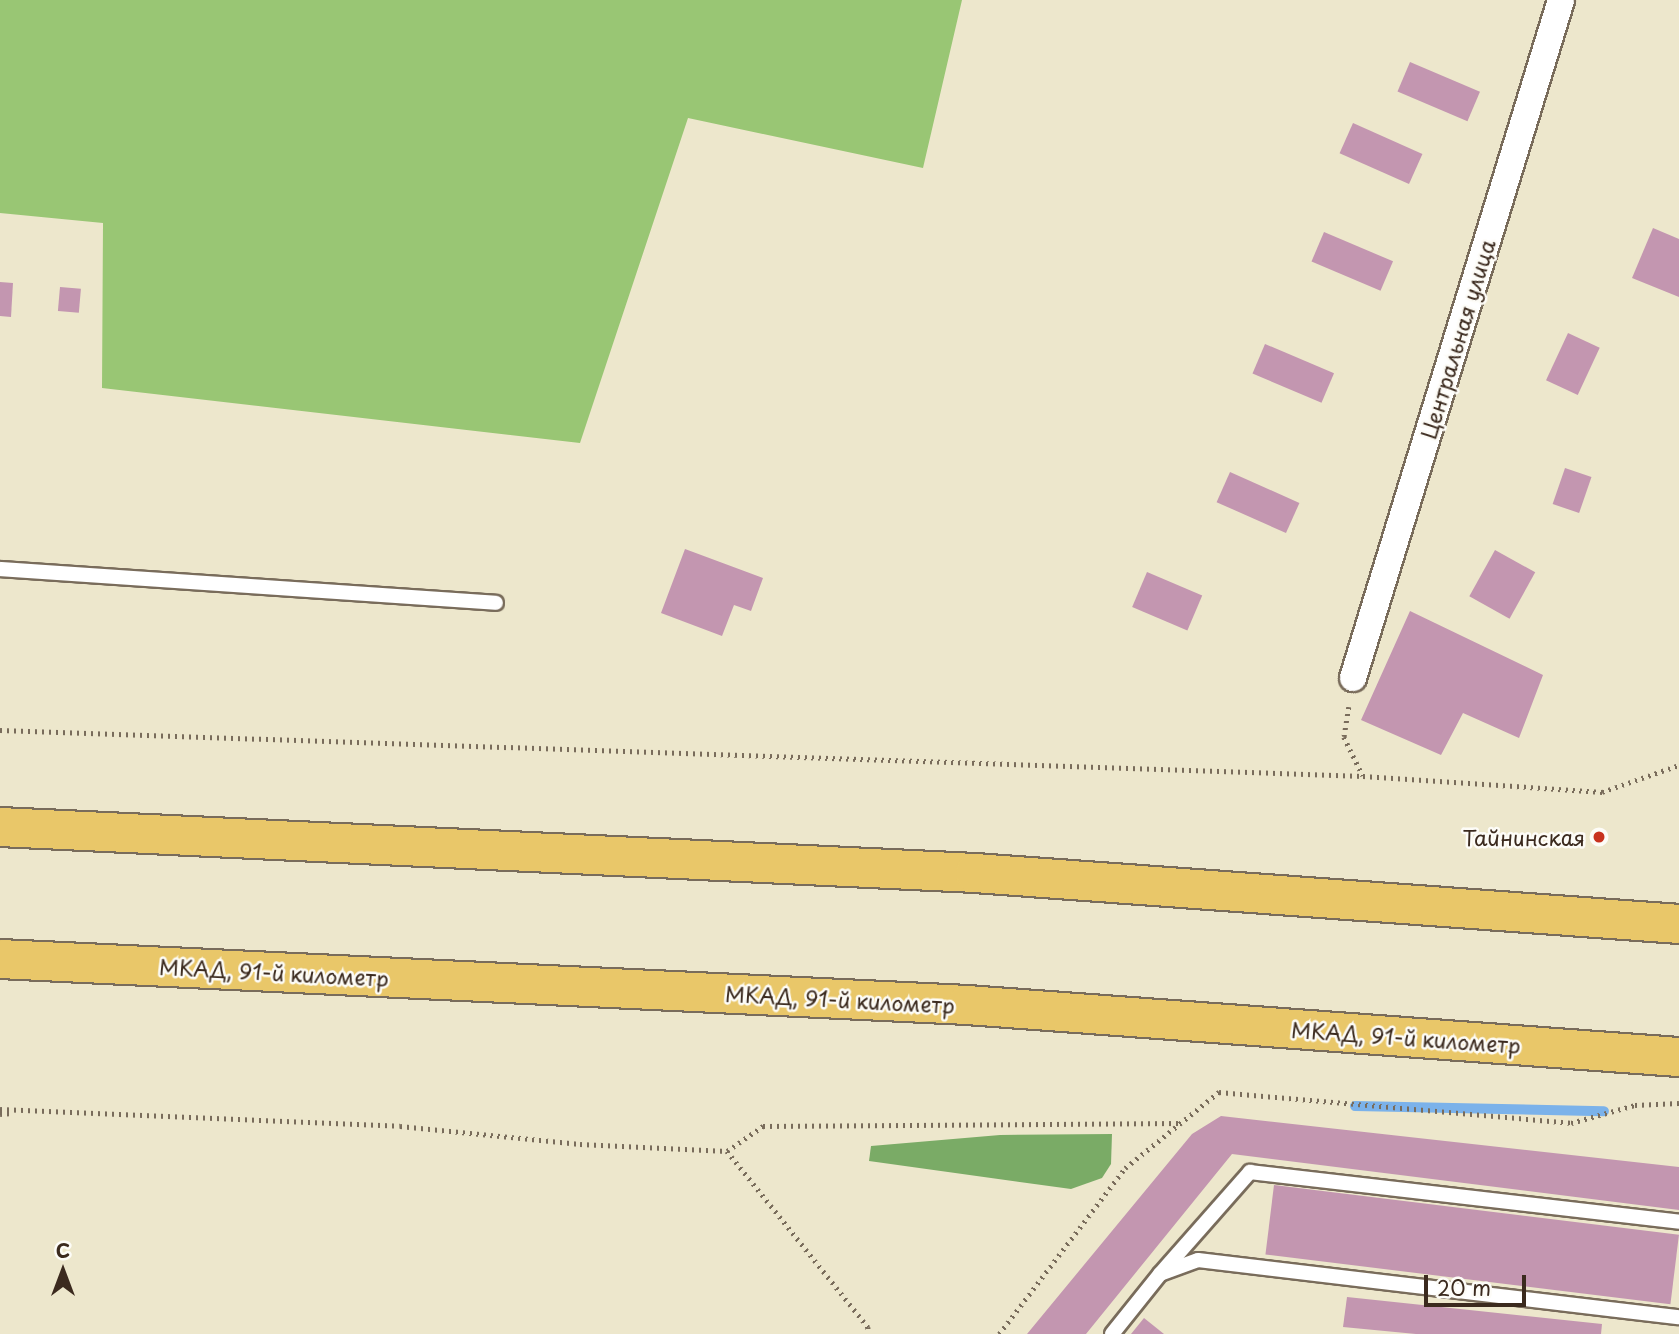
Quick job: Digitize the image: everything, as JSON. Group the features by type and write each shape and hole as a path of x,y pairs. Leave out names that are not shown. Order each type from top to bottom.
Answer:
{"highway":[{"path":"0,827 975,873 1679,924"},
{"name":"МКАД, 91-й километр","path":"0,959 967,1005 1679,1057"}],"street":[{"name":"Центральная улица","path":"1353,678 1561,0"}],"lane":[{"path":"0,569 496,603"},
{"path":"1112,1334 1160,1274 1250,1172 1679,1222"},
{"path":"1160,1274 1198,1261 1679,1317"}],"path":[{"path":"1353,678 1344,737 1363,776"},
{"path":"0,730 1363,776 1602,792 1679,765"},
{"path":"999,1334 1125,1168 1219,1092 1571,1124 1635,1105 1679,1103"},
{"path":"0,1112 109,1111 400,1126 580,1144 727,1151 763,1126 1181,1123"},
{"path":"727,1151 869,1327 869,1334"}],"green space":[{"path":"0,0 962,0 923,168 688,118 580,443 102,388 103,223 0,213"},
{"path":"1112,1134 1111,1164 1102,1178 1071,1189 869,1161 871,1146 1000,1135"}],"building":[{"path":"1410,62 1480,92 1467,121 1397,91"},
{"path":"1353,123 1422,154 1409,184 1340,153"},
{"path":"1653,228 1679,239 1679,297 1632,278"},
{"path":"1324,232 1393,261 1381,291 1311,261"},
{"path":"0,282 13,283 11,317 0,316"},
{"path":"60,287 81,289 79,313 58,311"},
{"path":"1568,333 1600,348 1578,395 1546,380"},
{"path":"1265,344 1334,373 1322,403 1252,373"},
{"path":"1565,468 1591,477 1579,513 1553,504"},
{"path":"1230,472 1299,503 1286,533 1217,502"},
{"path":"685,549 763,578 751,611 734,605 722,636 661,613"},
{"path":"1495,550 1535,572 1510,619 1469,596"},
{"path":"1147,572 1202,595 1187,630 1132,607"},
{"path":"1410,611 1543,675 1519,738 1463,713 1441,755 1361,720"},
{"path":"1221,1116 1679,1167 1679,1210 1232,1154 1086,1334 1027,1334 1192,1134"},
{"path":"1274,1185 1679,1235 1670,1304 1265,1254"},
{"path":"1347,1297 1602,1324 1601,1334 1416,1334 1343,1327"},
{"path":"1144,1318 1164,1334 1131,1334"}],"waterway":[{"path":"1355,1106 1604,1111"}],"place":[{"name":"Тайнинская","path":"1599,837"}]}
